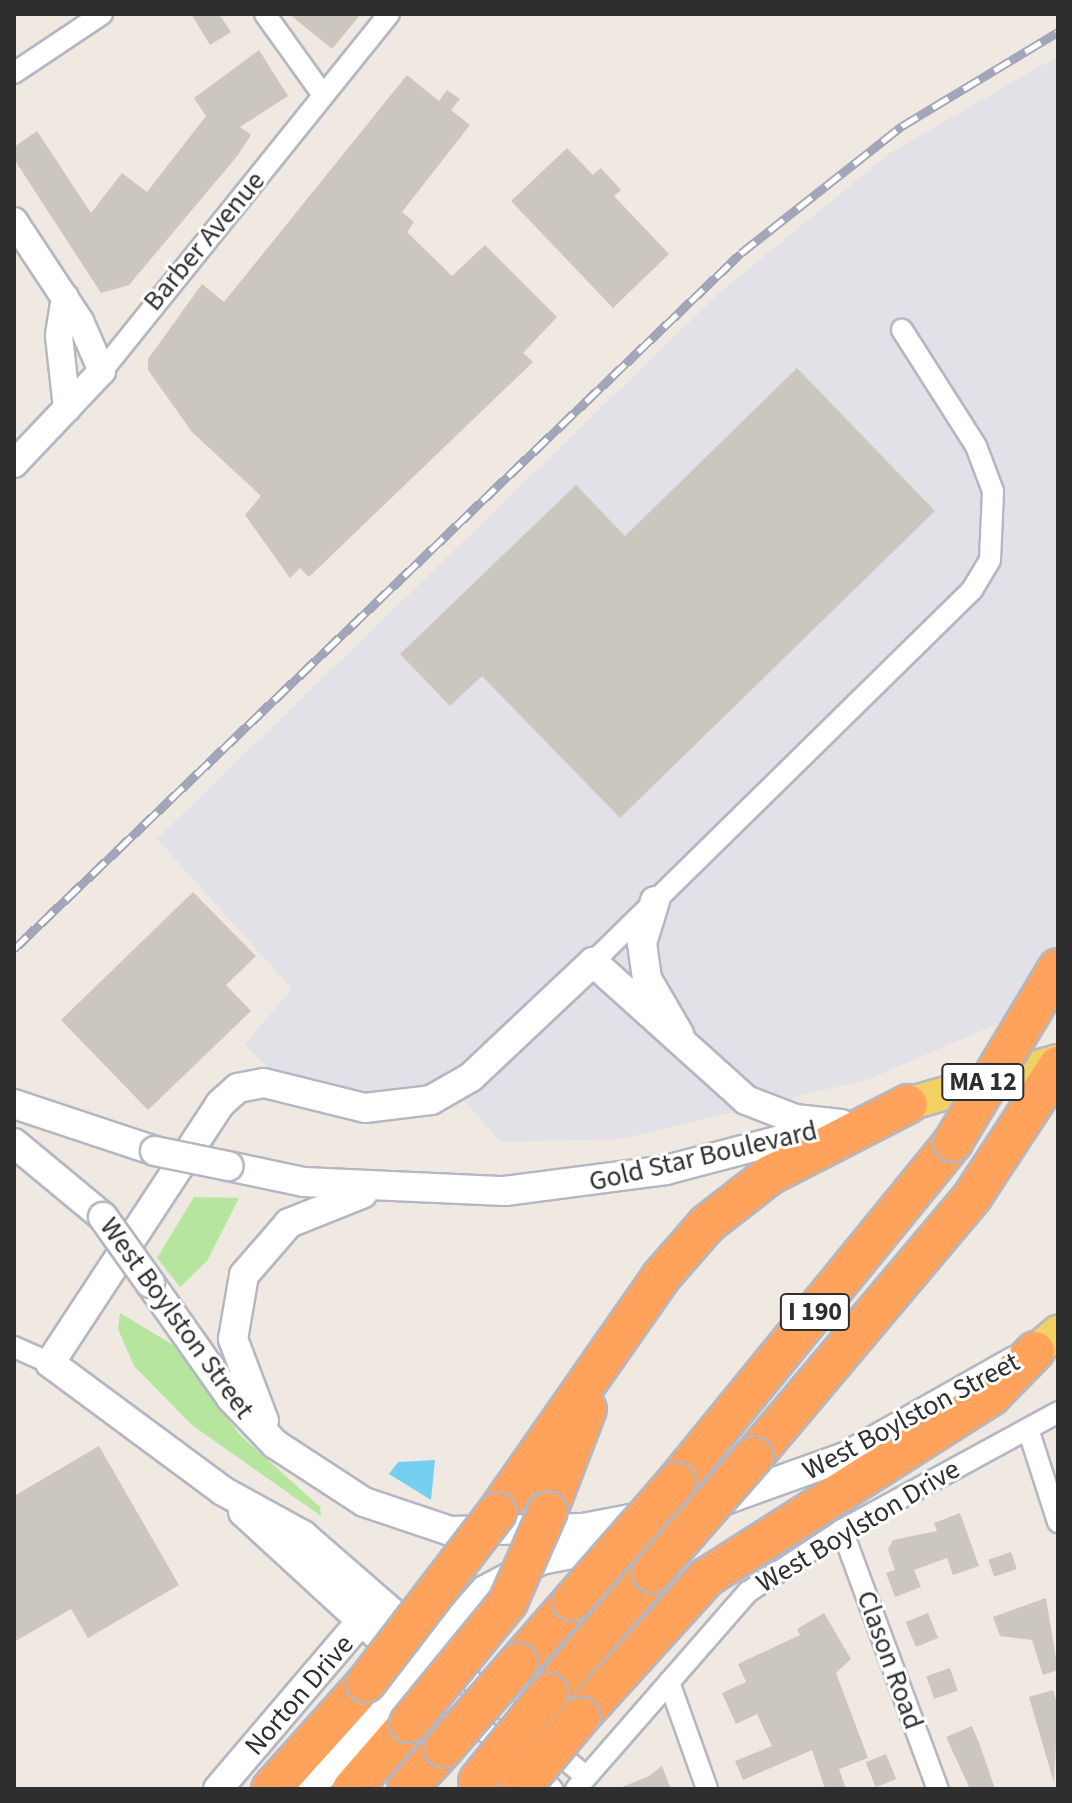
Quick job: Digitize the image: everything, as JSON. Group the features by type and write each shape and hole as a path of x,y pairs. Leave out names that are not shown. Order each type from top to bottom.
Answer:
{"highway":[{"name":"I 190","path":"407,1789 676,1482 953,1142 1058,968"},
{"name":"I 190","path":"475,1785 549,1693 923,1258 1026,1118 1058,1063"},
{"path":"271,1789 366,1683 497,1512 660,1278 707,1224 770,1175 908,1104"},
{"path":"352,1789 501,1613 548,1511 580,1422 660,1278"},
{"path":"520,1789 580,1717 707,1577 991,1396 1046,1341"}],"main road":[{"path":"655,901 642,943 647,979 691,1056"},
{"path":"50,1363 228,1094 264,1083 365,1108 431,1100 471,1077 593,962 691,1056 756,1105 841,1124"},
{"name":"Gold Star Boulevard","path":"14,1104 155,1151 228,1166 394,1190 587,1184 841,1124 1058,1063"},
{"name":"West Boylston Street","path":"14,1143 103,1217 231,1398 275,1444 378,1508 487,1534 659,1514 805,1475 1046,1341"},
{"path":"275,1444 233,1339 244,1275 268,1241 301,1216 335,1200 394,1190"},
{"name":"West Boylston Drive","path":"50,1363 223,1491 303,1535 370,1611 424,1660"},
{"path":"310,1789 424,1660 474,1598 523,1567 718,1522 805,1475"},
{"name":"Norton Drive","path":"218,1789 370,1611"}],"street":[{"path":"14,73 102,14"},
{"path":"265,14 323,95"},
{"name":"Barber Avenue","path":"14,464 102,371 389,14"},
{"path":"14,221 65,297 102,371"},
{"path":"65,297 59,336 67,409"},
{"path":"593,962 972,590 990,560 993,491 976,446 902,330"},
{"name":"West Boylston Drive","path":"14,1347 50,1363"},
{"name":"West Boylston Drive","path":"424,1660 581,1783 748,1592 842,1530 1058,1412"},
{"path":"1028,1429 1058,1522"},
{"name":"Clason Road","path":"842,1530 938,1789"},
{"name":"West Boylston Drive","path":"424,1660 552,1789"},
{"path":"669,1682 707,1789"}],"shaded area":[{"path":"1058,56 1058,998 869,1079 621,1139 501,1142 445,1079 388,1099 273,1073 245,1044 292,989 157,839 719,293 890,153"}],"green space":[{"path":"194,1197 239,1198 207,1261 180,1287 157,1258"},
{"path":"120,1313 173,1345 240,1435 320,1507 321,1516 192,1425 134,1366 118,1329"}],"water":[{"path":"435,1460 431,1500 389,1474 398,1462"}],"building":[{"path":"191,14 219,14 231,32 210,45"},
{"path":"289,14 361,14 332,49"},
{"path":"259,50 288,96 240,127 251,135 238,155 129,285 101,293 14,159 14,147 37,131 91,213 122,173 147,192 206,116 194,98"},
{"path":"407,75 439,101 447,90 460,99 451,110 470,125 402,212 414,222 407,232 452,276 485,245 557,317 523,353 533,362 309,577 300,568 290,578 245,515 261,496 192,432 148,370 148,359 202,284 224,302"},
{"path":"567,148 593,175 601,168 621,190 614,196 669,254 613,308 511,201"},
{"path":"797,368 935,511 620,818 482,676 450,706 400,654 576,485 625,536"},
{"path":"193,892 256,956 226,985 251,1011 148,1110 61,1020"},
{"path":"99,1446 179,1585 88,1638 71,1609 14,1642 14,1496"},
{"path":"960,1513 979,1566 953,1575 947,1558 914,1570 921,1587 895,1597 886,1573 895,1570 888,1549 893,1540 937,1531 934,1523"},
{"path":"1011,1552 1017,1569 994,1577 988,1560"},
{"path":"1046,1598 1058,1670 1043,1675 1032,1640 1000,1636 993,1617"},
{"path":"824,1613 851,1659 836,1673 868,1758 839,1769 846,1789 825,1789 812,1750 743,1780 735,1761 772,1746 757,1714 736,1724 722,1693 746,1682 738,1664 800,1635 797,1629"},
{"path":"928,1613 938,1638 916,1647 906,1622"},
{"path":"950,1668 958,1691 934,1699 926,1676"},
{"path":"1053,1690 1058,1707 1054,1783 1029,1697"},
{"path":"972,1726 995,1789 970,1789 946,1737"},
{"path":"886,1754 896,1779 876,1787 866,1762"},
{"path":"662,1766 671,1789 617,1789 649,1776"}],"railway":[{"path":"14,949 741,253 902,126 1058,32"}]}
